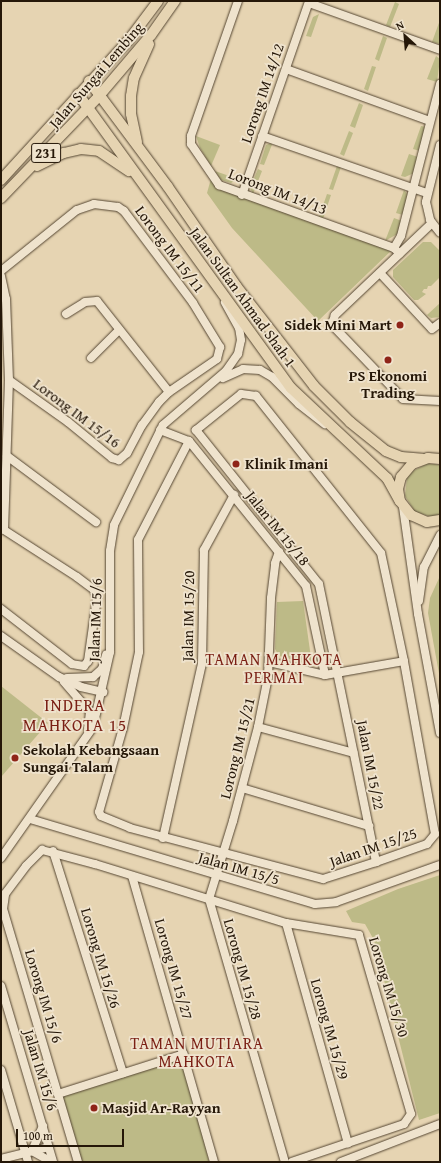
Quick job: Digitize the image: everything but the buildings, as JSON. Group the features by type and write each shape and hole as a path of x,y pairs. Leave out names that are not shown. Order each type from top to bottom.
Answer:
{"main road":[{"name":"Jalan Sungai Lembing","path":"1,180 36,145 89,81 128,41 158,1"},
{"name":"Jalan Sungai Lembing","path":"1,198 31,170 100,96 152,34 175,1"},
{"path":"140,148 133,126 131,96 134,78 152,34"},
{"name":"Jalan Sultan Ahmad Shah 1","path":"89,81 140,148 237,287 314,386 350,422 386,452 401,457 440,459"},
{"name":"Jalan Sultan Ahmad Shah 1","path":"78,94 90,107 218,290 291,388 387,478 402,504"},
{"path":"31,170 64,152 81,149 99,151 124,167 149,193"},
{"path":"425,458 407,467 401,477 398,488 402,504 411,515 422,521 440,520"}],"street":[{"name":"Lorong IM 14/13","path":"238,1 191,136 191,144 219,185 242,195 397,251"},
{"name":"Lorong IM 14/12","path":"242,195 309,2"},
{"path":"309,2 440,50"},
{"path":"286,69 430,121"},
{"path":"397,251 440,84"},
{"path":"262,136 427,193"},
{"path":"440,145 427,193 427,208 432,223 440,233"},
{"name":"Lorong IM 15/11","path":"1,271 76,210 94,204 118,207 124,211 193,303 220,347"},
{"path":"432,223 397,251 380,273 335,315 333,321 335,328 400,397 406,400 440,401"},
{"path":"380,273 432,329 440,322"},
{"path":"1,276 6,299 9,380 7,456 2,529 78,577 94,590 97,598 90,655 84,666 72,664 1,609"},
{"name":"Jalan IM 15/6","path":"1,858 78,753 94,727 103,692 110,638 112,529 160,430 173,414 210,385 234,362 240,346 238,328 218,290"},
{"path":"66,314 84,302 97,301 169,392"},
{"path":"91,358 119,330"},
{"name":"Lorong IM 15/16","path":"9,380 68,422 116,460 124,457 142,424 169,392 216,359 220,347"},
{"name":"Jalan IM 15/6","path":"210,385 242,369 260,370 272,376 307,412 331,427"},
{"path":"269,662 325,675 338,673 404,660 381,553 256,396 242,394 196,430 319,584 338,673"},
{"name":"Jalan IM 15/18","path":"160,430 189,441 234,495 308,591 325,675"},
{"name":"Jalan IM 15/25","path":"189,441 138,540 139,652 123,728 99,809 101,816 130,828 163,838 323,879 427,844 435,834 404,660"},
{"path":"425,458 440,454"},
{"path":"7,456 96,522"},
{"name":"Jalan IM 15/20","path":"163,838 202,664 204,550 234,495"},
{"path":"402,504 418,614 440,733"},
{"path":"418,614 422,574 440,535"},
{"name":"Lorong IM 15/21","path":"209,899 242,788 258,727 269,662 271,598 275,563 279,552"},
{"path":"1,636 59,677 81,687 103,692"},
{"path":"59,677 88,679 99,674 110,638"},
{"name":"Jalan IM 15/22","path":"338,673 376,862"},
{"path":"59,677 90,712 89,727 78,753"},
{"path":"258,727 354,753"},
{"path":"242,788 369,826"},
{"name":"Jalan IM 15/5","path":"30,819 216,876 315,904 327,904 440,865"},
{"name":"Lorong IM 15/30","path":"42,850 53,851 286,923 355,933 362,939 410,1108 409,1119 404,1124 348,1143"},
{"name":"Lorong IM 15/6","path":"42,850 26,866 5,894 3,909 78,1162"},
{"name":"Lorong IM 15/26","path":"53,851 123,1074"},
{"name":"Lorong IM 15/27","path":"132,876 214,1162"},
{"name":"Lorong IM 15/28","path":"209,899 285,1162"},
{"name":"Lorong IM 15/29","path":"286,923 348,1143"},
{"name":"Jalan IM 15/6","path":"1,986 53,1162"},
{"path":"58,1094 184,1054"},
{"path":"1,1070 4,1089 29,1152 53,1162"},
{"path":"341,1162 440,1124"},
{"path":"28,1162 29,1152 43,1125"},
{"path":"292,1162 348,1143"},
{"path":"1,1160 49,1147"}],"shaded area":[{"path":"395,2 399,4 390,27 386,25"},
{"path":"319,14 311,37 306,36 313,17"},
{"path":"440,20 440,44 432,42"},
{"path":"383,36 387,38 379,61 375,59"},
{"path":"436,56 440,59 437,82 427,79"},
{"path":"372,66 376,67 368,91 364,89"},
{"path":"359,103 363,105 355,128 350,126"},
{"path":"421,126 426,127 420,151 413,149"},
{"path":"349,131 353,133 344,156 340,154"},
{"path":"196,136 220,145 211,166 200,148"},
{"path":"273,142 264,165 260,164 266,145"},
{"path":"409,154 418,157 414,173 405,177 401,176"},
{"path":"337,166 341,167 333,190 329,189"},
{"path":"258,169 262,171 253,194 250,188"},
{"path":"215,171 238,179 231,183 221,180"},
{"path":"212,175 219,185 394,248 318,321 232,228 207,193"},
{"path":"404,190 408,195 403,215 396,213"},
{"path":"327,194 331,195 323,219 319,217"},
{"path":"394,218 402,221 399,233 385,241"},
{"path":"423,242 431,242 440,251 440,277 431,286 428,286 427,289 424,289 422,292 426,294 418,300 414,300 393,277 393,270"},
{"path":"440,303 440,317 431,318 427,315"},
{"path":"428,463 440,465 440,515 432,517 415,512 405,496 407,478 413,471"},
{"path":"440,576 440,679 428,613 430,598"},
{"path":"303,601 312,665 279,656 275,649 277,602"},
{"name":"Sekolah Kebangsaan Sungai Talam","path":"1,686 48,723 1,777"},
{"path":"440,875 440,1113 419,1120 374,940 365,924 352,922 346,911 398,889"},
{"path":"184,1054 209,1162 81,1162 58,1094"}],"place":[{"name":"Sidek Mini Mart","path":"400,325"},
{"name":"PS Ekonomi Trading","path":"388,360"},
{"name":"Klinik Imani","path":"236,464"},
{"name":"Sekolah Kebangsaan Sungai Talam","path":"15,758"},
{"name":"Masjid Ar-Rayyan","path":"94,1108"}],"district":[{"name":"TAMAN MAHKOTA PERMAI","path":"274,668"},
{"name":"INDERA MAHKOTA 15","path":"75,715"},
{"name":"TAMAN MUTIARA MAHKOTA","path":"197,1052"}]}
